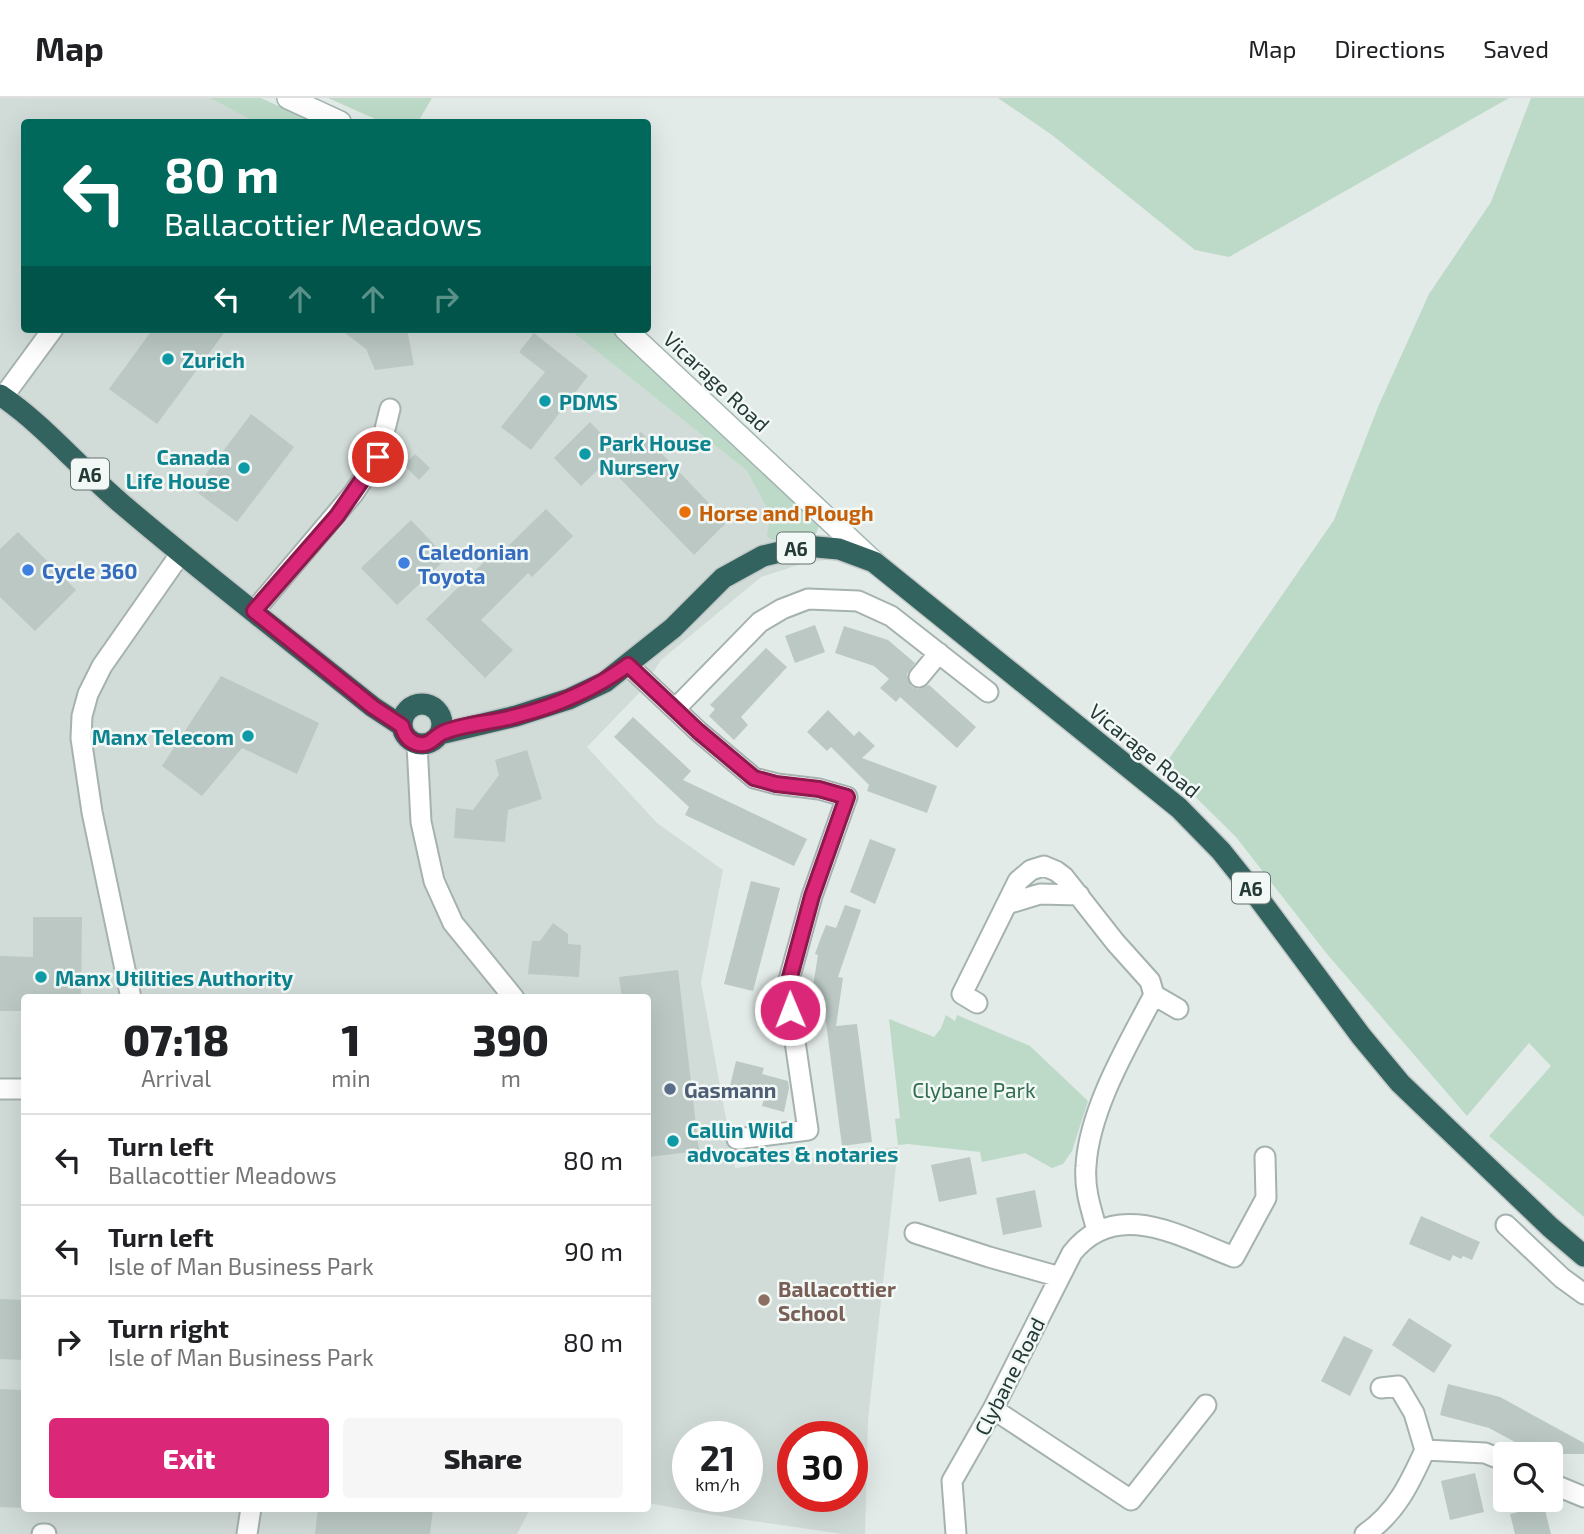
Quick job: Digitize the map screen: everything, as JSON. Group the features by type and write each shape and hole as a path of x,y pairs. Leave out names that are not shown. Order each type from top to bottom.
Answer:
{"highway":[{"name":"A6","path":"2,396 23,412 121,503 373,707 403,719 412,706 432,706 439,712 432,736"},
{"name":"A6","path":"432,736 516,716 569,699 606,682 673,628 723,578 763,556 806,546 839,549 874,562"},
{"name":"Vicarage Road","path":"874,562 1179,808 1221,851 1400,1083 1550,1227 1584,1256"},
{"path":"403,719 404,734 410,740 432,736"}],"street":[{"path":"288,98 334,119"},
{"path":"2,396 50,333"},
{"name":"Vicarage Road","path":"629,333 874,562"},
{"path":"254,611 353,494 378,457 390,409"},
{"path":"130,994 92,812 81,738 82,716 88,694 102,666 181,553"},
{"path":"675,709 760,622 782,608 808,599 859,601 891,615 988,692"},
{"path":"919,677 939,653"},
{"path":"628,665 754,778 776,784 819,789 847,797 812,896 787,988 808,1130 737,1139"},
{"path":"432,736 419,771 421,822 434,881 453,923 511,994"},
{"path":"977,1003 962,995 1024,875 1044,866 1056,871 1079,895 1115,942 1150,981 1154,995 1178,1009"},
{"path":"1007,904 1040,894 1079,895"},
{"path":"1154,995 1119,1060 1092,1132 1086,1166 1087,1194 1097,1230 1132,1223 1146,1224 1234,1257 1266,1198 1265,1157"},
{"path":"0,1090 21,1089"},
{"path":"1506,1225 1584,1294"},
{"path":"1530,1248 1550,1227"},
{"name":"Clybane Road","path":"956,1534 952,1481 993,1409 1072,1253 1084,1238 1097,1230"},
{"path":"915,1233 1060,1277"},
{"path":"1365,1534 1394,1508 1410,1483 1425,1450 1414,1413 1396,1384"},
{"path":"993,1409 1131,1500 1206,1405"},
{"path":"1425,1450 1473,1452 1493,1458"},
{"path":"1563,1488 1584,1497"},
{"path":"247,1534 250,1512"}],"shaded area":[{"path":"0,98 210,98 249,119 21,119 21,333 574,333 747,471 770,514 832,559 801,564 761,577 661,660 641,691 587,747 657,823 723,870 701,982 735,1168 898,1147 868,1421 777,1421 777,1512 866,1512 865,1534 843,1534 697,1512 763,1512 763,1421 672,1421 672,1507 651,1504 651,994 21,994 21,1512 528,1512 517,1534 0,1534"}],"green space":[{"path":"210,98 261,98 306,119 249,119"},
{"path":"328,98 432,98 420,119 375,119"},
{"path":"998,98 1509,98 1229,257 1195,250 1052,135"},
{"path":"1531,98 1584,98 1584,1217 1489,1136 1551,1066 1529,1043 1467,1116 1327,954 1236,837 1164,766 1334,520 1378,407 1429,294 1491,202"},
{"path":"574,333 614,333 819,526 815,536 778,542 767,537 770,514 747,471"},
{"name":"Clybane Park","path":"946,1015 955,1021 957,1015 1030,1046 1088,1101 1072,1151 1063,1164 1052,1168 1025,1153 982,1162 980,1152 898,1145 895,1119 900,1118 889,1019 934,1037"}],"building":[{"name":"Zurich","path":"150,333 224,333 157,424 109,389"},
{"path":"345,333 408,333 414,365 375,370 366,349"},
{"name":"PDMS","path":"534,333 588,376 531,450 501,427 545,372 519,352"},
{"name":"Canada Life House","path":"251,414 294,447 237,522 194,490"},
{"path":"590,422 620,453 641,432 727,522 694,555 605,463 581,486 554,458"},
{"path":"415,454 430,468 419,480 404,465"},
{"path":"546,509 573,536 532,577 528,573 481,620 513,650 485,678 426,619 486,560 493,561"},
{"name":"Caledonian Toyota","path":"411,520 447,558 397,605 361,568"},
{"name":"Cycle 360","path":"18,532 76,590 35,631 0,597 0,549"},
{"path":"815,625 825,652 795,663 785,636"},
{"path":"844,626 888,640 915,663 907,674 911,686 918,689 929,685 976,727 957,748 900,697 896,702 880,688 889,679 874,666 835,653"},
{"path":"766,648 787,667 741,717 748,725 734,740 709,716 715,709 710,705"},
{"name":"Manx Telecom","path":"221,676 319,723 297,774 242,748 202,796 162,766"},
{"path":"828,710 854,736 859,731 875,746 862,758 937,786 927,813 867,791 869,785 831,747 827,751 807,732"},
{"path":"633,717 691,771 683,780 807,839 794,866 685,815 689,807 614,737"},
{"path":"527,750 542,799 508,810 505,842 454,838 456,808 473,810 499,775 495,760"},
{"path":"870,839 896,849 875,904 850,892"},
{"path":"751,881 780,888 753,991 724,984"},
{"path":"845,905 861,910 838,977 843,978 836,1026 857,1024 872,1142 842,1146 824,1007 810,1005 818,955 815,954 826,925 836,928"},
{"name":"Manx Utilities Authority","path":"33,917 82,917 81,994 21,994 21,1011 0,1011 0,956 33,957"},
{"path":"553,923 568,934 568,944 581,945 579,977 528,974 532,941 540,941"},
{"path":"678,970 699,1151 651,1157 651,994 621,994 619,977"},
{"path":"736,1061 764,1068 762,1074 788,1081 784,1112 762,1106 764,1099 729,1090"},
{"path":"970,1157 977,1194 939,1202 931,1165"},
{"path":"1035,1190 1042,1227 1003,1235 996,1198"},
{"path":"1421,1216 1480,1242 1472,1260 1453,1255 1450,1261 1409,1244"},
{"path":"0,1299 21,1300 21,1360 0,1359"},
{"path":"1409,1318 1452,1345 1434,1373 1392,1345"},
{"path":"1344,1336 1373,1350 1350,1396 1321,1381"},
{"path":"1448,1384 1500,1397 1584,1443 1584,1454 1563,1454 1563,1442 1515,1442 1489,1428 1440,1415"},
{"path":"0,1389 21,1390 21,1508 0,1507"},
{"path":"1475,1473 1484,1512 1450,1520 1441,1481"},
{"path":"318,1512 433,1512 430,1534 315,1534"},
{"path":"1546,1512 1551,1534 1515,1534 1510,1514"}],"place":[{"name":"Zurich","path":"168,359"},
{"name":"PDMS","path":"545,401"},
{"name":"Park House Nursery","path":"585,454"},
{"name":"Canada Life House","path":"244,468"},
{"name":"Horse and Plough","path":"685,512"},
{"name":"Caledonian Toyota","path":"404,563"},
{"name":"Cycle 360","path":"28,570"},
{"name":"Manx Telecom","path":"248,736"},
{"name":"Manx Utilities Authority","path":"41,977"},
{"name":"Gasmann","path":"670,1089"},
{"name":"Callin Wild advocates & notaries","path":"673,1141"},
{"name":"Ballacottier School","path":"764,1300"}],"route":[{"path":"378,457 337,516 254,611 373,707 402,726 404,734 417,744 429,743 440,734 470,725 516,716 569,699 606,682 628,665 698,731 754,778 776,784 819,789 847,797 812,896 787,988 790,1010"}]}
